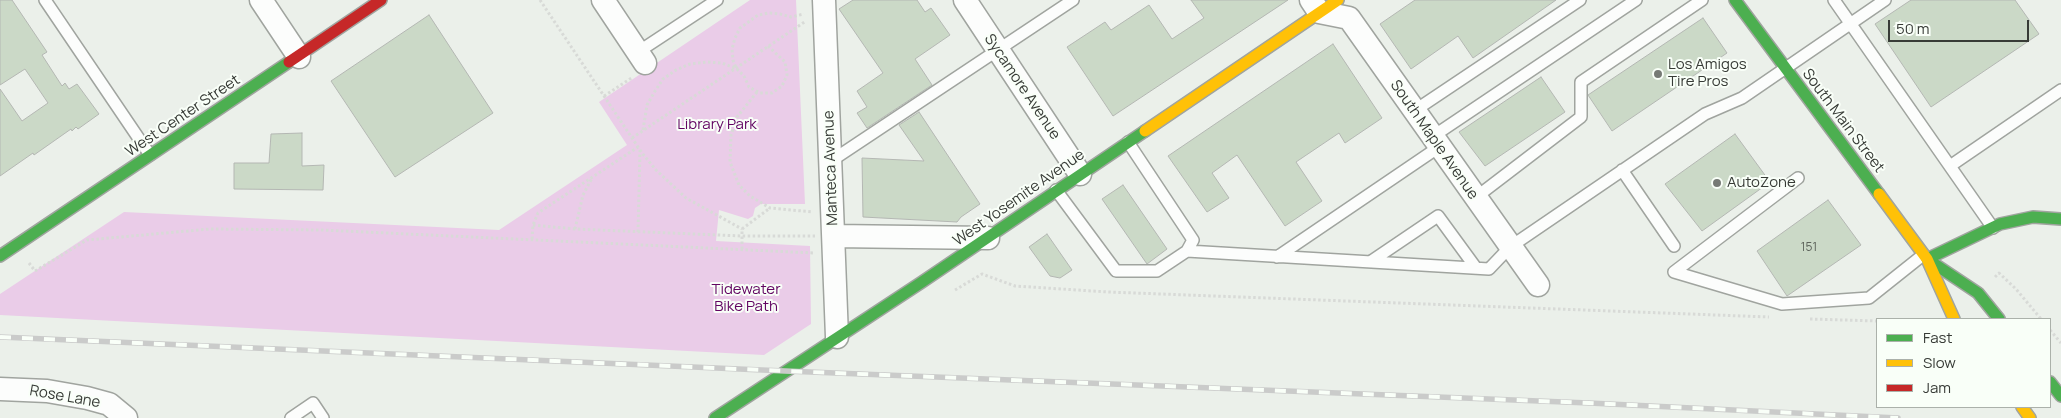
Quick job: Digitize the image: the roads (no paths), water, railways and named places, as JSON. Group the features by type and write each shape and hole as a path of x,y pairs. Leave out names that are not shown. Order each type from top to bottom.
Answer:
{"main road":[{"name":"West Center Street","path":"1,254 382,0"},
{"name":"West Yosemite Avenue","path":"722,416 837,337 988,238 1127,142 1315,6 1338,0"},
{"name":"South Main Street","path":"1735,0 1925,257 1954,318"},
{"path":"1925,257 1993,228 2033,217 2061,219"},
{"name":"South Main Street","path":"1925,257 1978,293 1998,318"},
{"path":"2051,383 2061,396"}],"street":[{"path":"261,0 299,57"},
{"path":"603,0 642,58"},
{"name":"Sycamore Avenue","path":"967,1 1080,174"},
{"name":"Manteca Avenue","path":"824,4 837,337"},
{"name":"South Maple Avenue","path":"1315,6 1349,18 1538,285"},
{"path":"834,225 954,237 988,238"},
{"name":"Rose Lane","path":"0,389 47,391 87,398 109,404 126,418"}],"lane":[{"path":"45,0 150,155"},
{"path":"642,58 717,0"},
{"path":"831,161 1072,0"},
{"path":"1414,111 1580,0"},
{"path":"1278,257 1636,0"},
{"path":"1475,198 1581,117 1580,82 1702,0"},
{"path":"1834,0 1993,228"},
{"path":"1187,251 1489,269 1510,246 1705,114 1742,98 1885,0"},
{"path":"1950,166 2061,90"},
{"path":"1056,190 1116,271 1157,272 1187,251 1193,240 1127,142"},
{"path":"1622,170 1674,246"},
{"path":"1798,178 1674,272 1782,304 1869,298 1925,257"},
{"path":"1370,262 1438,216 1476,268"},
{"path":"291,418 313,403 323,418"}],"railway":[{"path":"0,337 1589,403 1898,418"}],"place":[{"name":"Los Amigos Tire Pros","path":"1658,74"},
{"name":"AutoZone","path":"1717,183"}],"park label":[{"name":"Library Park","path":"717,125"},
{"name":"Tidewater Bike Path","path":"746,298"}]}
